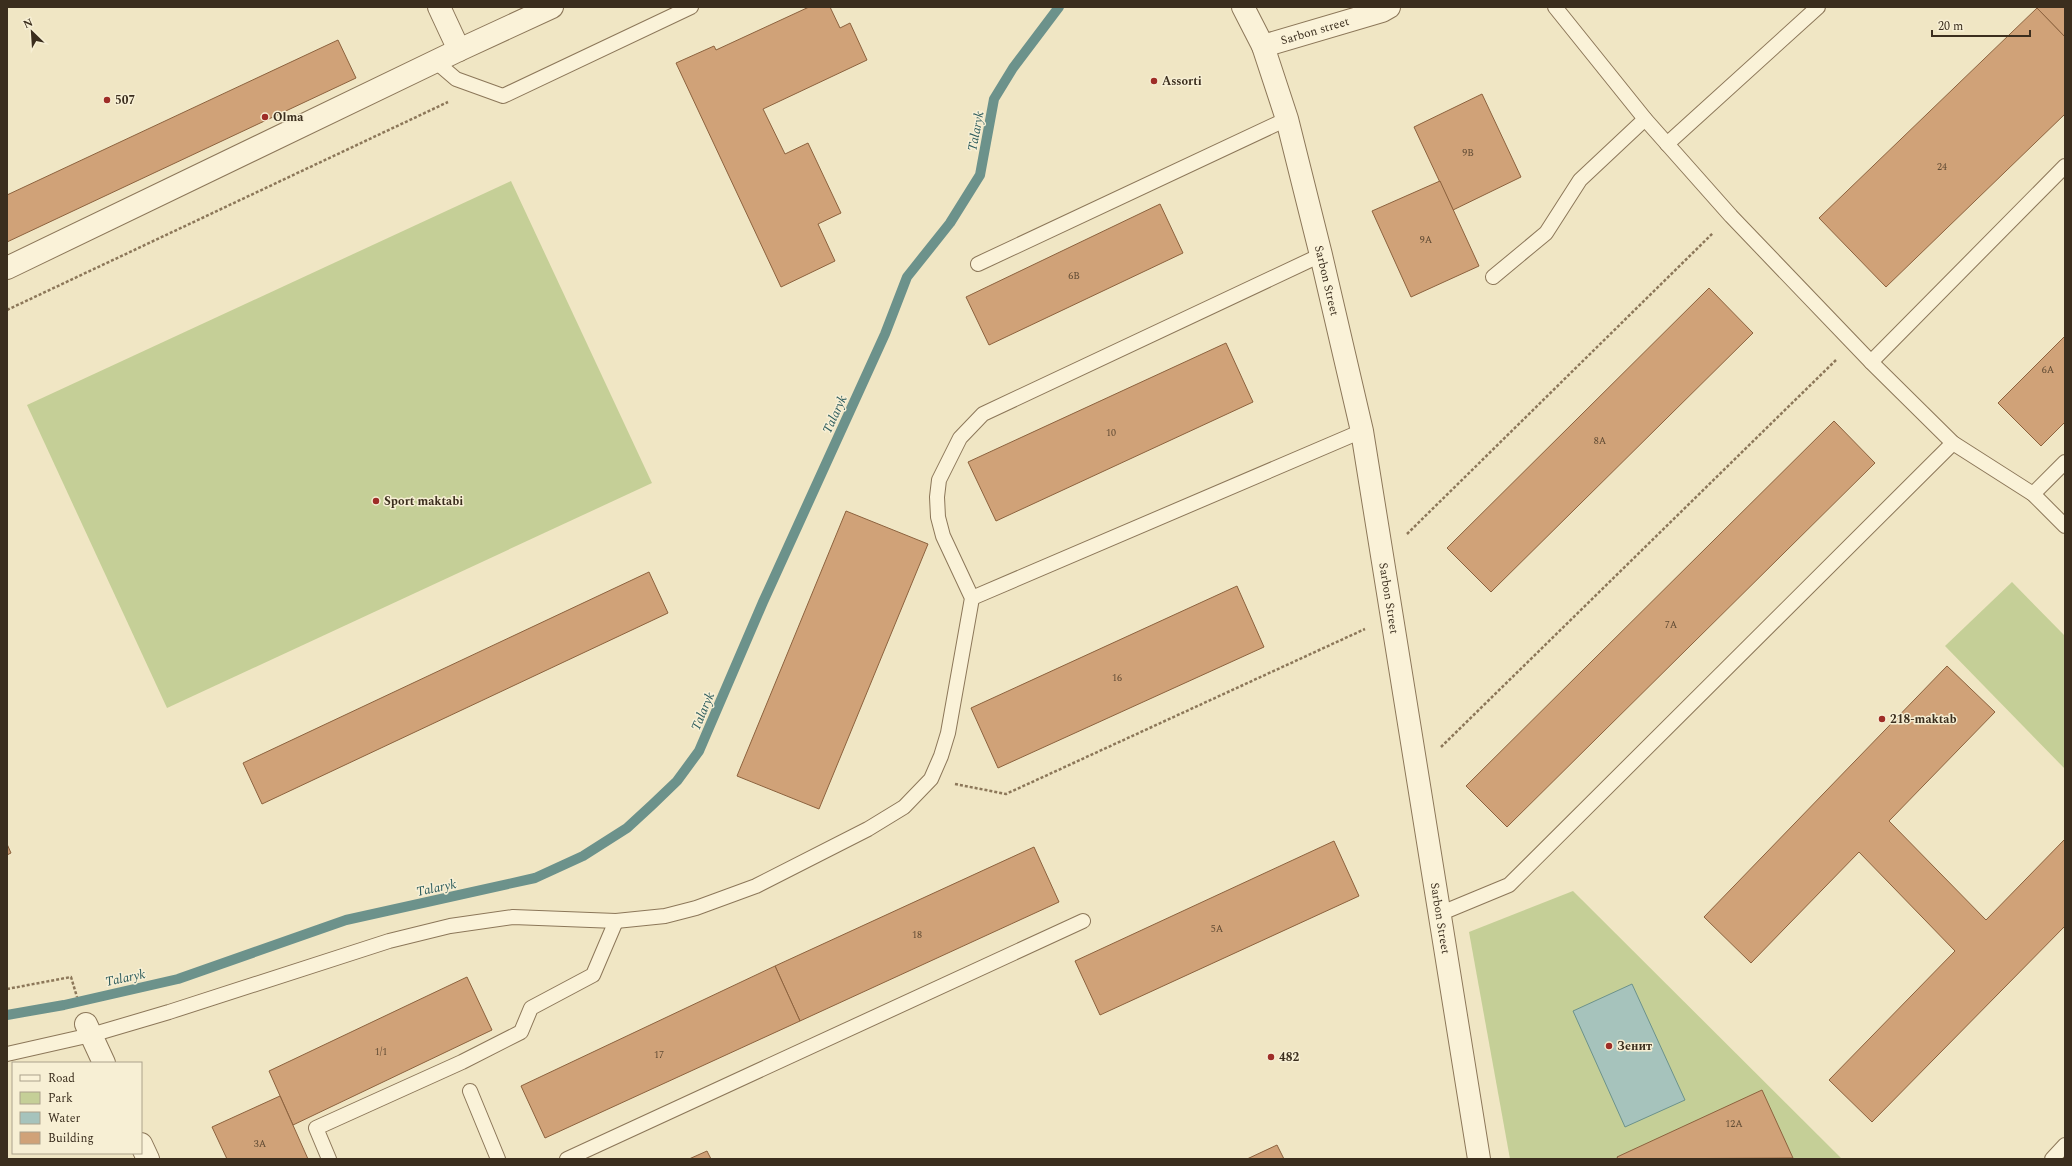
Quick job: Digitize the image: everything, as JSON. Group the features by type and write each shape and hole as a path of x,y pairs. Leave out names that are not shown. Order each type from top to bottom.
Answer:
{"street":[{"path":"439,7 459,50"},
{"path":"7,268 435,61 552,7"},
{"name":"Sarbon Street","path":"1243,7 1263,46 1287,119 1321,255 1362,431 1383,558 1415,772 1479,1159"},
{"name":"Sarbon street","path":"1263,46 1382,11 1389,7"},
{"path":"88,1029 104,1062"},
{"path":"142,1146 148,1159"}],"lane":[{"path":"435,61 456,79 477,88 503,96 691,7"},
{"path":"1555,7 1644,119 1731,216 1853,344 1953,443 2033,494 2065,526"},
{"path":"1667,144 1818,7"},
{"path":"978,264 1287,119"},
{"path":"1493,277 1546,234 1580,180 1644,119"},
{"path":"1871,362 2065,166"},
{"path":"7,1054 88,1029 169,1012 389,941 450,926 513,917 616,921 665,916 696,908 756,886 874,826 904,807 931,779 941,756 948,733 972,598 943,536 938,518 937,497 939,480 960,438 983,414 1321,255"},
{"path":"972,598 1362,431"},
{"path":"1439,914 1509,885 1953,443"},
{"path":"2033,494 2065,462"},
{"path":"329,1159 316,1128 462,1062 521,1032 531,1008 593,975 616,921"},
{"path":"567,1159 593,1154 1084,921"},
{"path":"470,1091 498,1159"},
{"path":"2052,1159 2065,1145"}],"path":[{"path":"7,310 477,88"},
{"path":"1383,558 1731,216"},
{"path":"1415,772 1853,344"},
{"path":"931,779 1006,794 1392,617"},
{"path":"7,989 71,977"}],"green space":[{"path":"511,181 652,483 167,708 27,405"},
{"path":"2012,582 2065,636 2065,769 1945,646"},
{"name":"Зенит","path":"1573,891 1842,1159 1510,1159 1469,932"}],"water":[{"path":"1632,984 1685,1100 1625,1127 1573,1011"}],"building":[{"path":"809,7 830,7 840,28 850,23 867,60 763,109 785,154 808,143 841,213 818,224 835,261 781,287 676,63 714,46 716,50"},
{"path":"2036,7 2065,7 2065,37 2037,8"},
{"path":"2037,8 2065,37 2065,114 1886,287 1819,218"},
{"path":"338,40 356,78 7,242 7,195"},
{"path":"1482,94 1521,177 1453,210 1414,127"},
{"path":"1440,181 1479,266 1411,297 1372,211"},
{"path":"1160,204 1183,253 989,345 966,297"},
{"path":"1709,288 1753,333 1491,592 1447,548"},
{"path":"2065,336 2065,422 2041,446 1998,403"},
{"path":"1226,343 1253,402 996,521 968,462"},
{"path":"1834,421 1875,463 1507,827 1466,786"},
{"path":"846,511 928,544 819,809 737,776"},
{"path":"649,572 668,613 262,804 243,763"},
{"path":"1237,586 1264,647 998,768 971,708"},
{"path":"1947,666 1995,712 1889,821 1986,920 2065,839 2065,926 1872,1122 1829,1080 1955,951 1859,852 1751,963 1704,917"},
{"path":"1334,841 1359,896 1100,1015 1075,961"},
{"path":"7,844 11,853 7,855"},
{"path":"1034,847 1059,902 800,1021 775,966"},
{"path":"775,966 800,1021 545,1138 521,1086"},
{"path":"467,977 492,1030 293,1125 269,1071"},
{"path":"1762,1090 1793,1158 1618,1159 1617,1157"},
{"path":"280,1096 308,1159 227,1159 212,1127"},
{"path":"1277,1145 1284,1159 1247,1159"},
{"path":"707,1151 711,1159 689,1159"}],"waterway":[{"name":"Talaryk","path":"7,1015 64,1005 178,979 346,920 535,878 583,856 627,828 652,805 677,781 699,751 763,602 885,334 907,277 950,223 980,175 994,99 1013,68 1059,7"}],"place":[{"name":"Assorti","path":"1154,81"},
{"name":"507","path":"107,100"},
{"name":"Olma","path":"265,117"},
{"name":"Sport maktabi","path":"376,501"},
{"name":"218-maktab","path":"1882,719"},
{"name":"Зенит","path":"1609,1046"},
{"name":"482","path":"1271,1057"}]}
